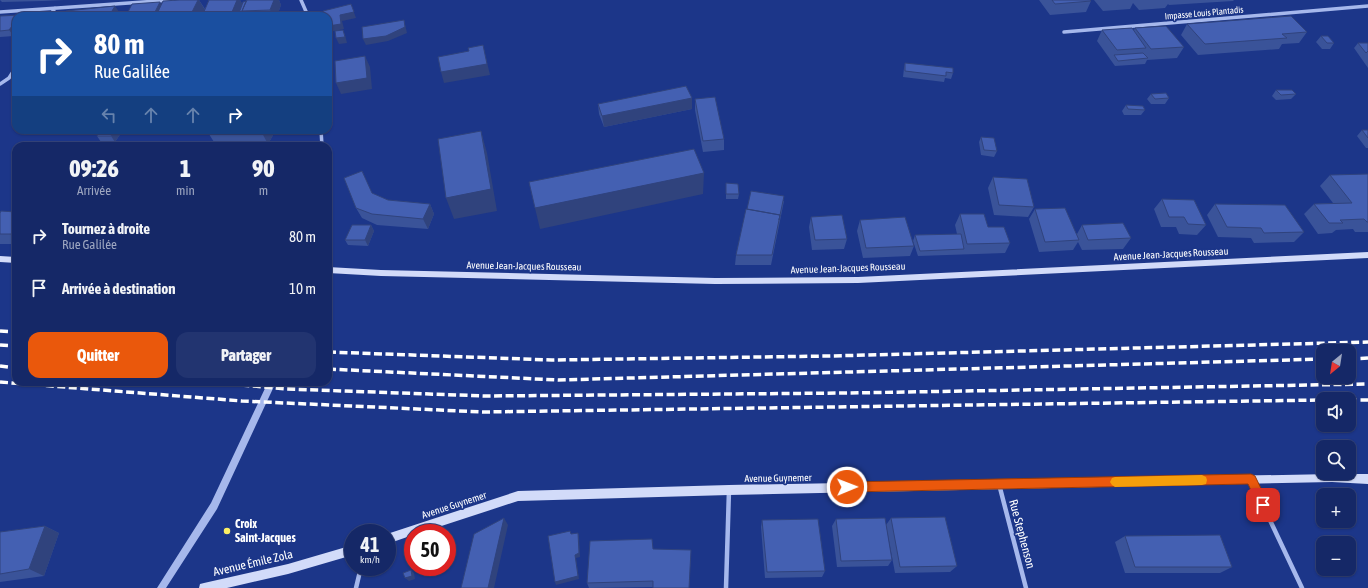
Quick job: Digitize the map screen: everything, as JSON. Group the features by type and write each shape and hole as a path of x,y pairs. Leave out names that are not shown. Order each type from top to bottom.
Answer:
{"main road":[{"name":"Avenue Jean-Jacques Rousseau","path":"332,270 381,273 715,281 858,280 1368,255"},
{"path":"0,259 12,260"},
{"name":"Avenue Guynemer","path":"396,536 518,496 999,484 1251,479 1368,479"},
{"name":"Avenue Émile Zola","path":"204,588 288,569 344,553"}],"street":[{"path":"0,12 172,0"},
{"path":"301,0 306,12"},
{"name":"Impasse Louis Plantadis","path":"1064,32 1368,6"},
{"path":"52,12 55,8"},
{"path":"0,84 8,78 12,72"},
{"path":"162,588 214,506 270,386"},
{"path":"1251,479 1302,588"},
{"name":"Rue Stephenson","path":"999,484 1026,588"},
{"path":"726,588 729,490"},
{"path":"356,588 359,576"}],"building":[{"path":"198,0 192,12 158,12 163,1"},
{"path":"209,0 237,0 232,12 204,12"},
{"path":"247,0 274,0 270,10 242,11"},
{"path":"1052,0 1090,0 1091,1 1055,4"},
{"path":"246,1 243,12 239,12 243,2"},
{"path":"160,2 155,12 128,12 132,4"},
{"path":"351,4 354,12 340,15 341,24 332,25 332,12 323,11"},
{"path":"115,6 111,12 65,12"},
{"path":"12,15 12,26 9,30 0,31 0,16"},
{"path":"1291,16 1307,32 1282,34 1287,38 1205,44 1187,24"},
{"path":"404,20 405,27 386,36 363,39 362,27"},
{"path":"1166,26 1184,47 1151,49 1135,28"},
{"path":"1132,28 1146,48 1117,50 1102,30"},
{"path":"343,30 345,37 336,38 335,31"},
{"path":"1321,36 1328,36 1334,43 1327,43"},
{"path":"1358,43 1368,43 1368,51 1366,53"},
{"path":"483,45 487,64 441,72 438,57 469,51 468,48"},
{"path":"1143,53 1148,58 1118,61 1114,55"},
{"path":"365,56 367,78 336,83 335,61"},
{"path":"905,63 953,68 953,73 946,72 946,76 905,71"},
{"path":"686,86 692,98 602,116 598,104"},
{"path":"1276,90 1292,90 1296,94 1281,95"},
{"path":"1166,93 1169,98 1155,99 1151,94"},
{"path":"715,97 724,139 703,141 695,99"},
{"path":"1126,105 1143,106 1145,110 1128,109"},
{"path":"1362,130 1368,130 1368,138"},
{"path":"481,131 491,189 446,198 438,139"},
{"path":"98,134 112,134 111,136 97,136"},
{"path":"981,137 994,138 997,151 984,150"},
{"path":"694,149 704,173 535,208 529,182"},
{"path":"362,171 372,193 388,200 430,204 423,219 372,214 356,208 344,178"},
{"path":"1368,174 1368,222 1364,219 1340,220 1343,223 1329,223 1314,204 1352,203 1330,175"},
{"path":"993,177 1027,179 1034,207 999,205"},
{"path":"726,183 738,184 739,194 726,194"},
{"path":"751,191 784,196 779,220 780,215 747,209"},
{"path":"1162,199 1194,200 1206,225 1188,224 1184,217 1169,217"},
{"path":"1215,204 1285,205 1304,232 1264,233 1261,228 1227,227"},
{"path":"1065,208 1079,240 1045,242 1035,209"},
{"path":"746,209 780,215 772,255 736,255"},
{"path":"1,211 12,212 12,234 0,234"},
{"path":"960,214 984,214 988,227 1004,227 1010,243 967,244"},
{"path":"842,215 847,239 815,240 811,217"},
{"path":"905,217 914,246 866,248 860,220"},
{"path":"1123,223 1131,238 1088,240 1082,225"},
{"path":"352,225 371,225 365,240 345,240"},
{"path":"961,234 964,249 920,251 915,235"},
{"path":"945,517 957,566 900,567 891,518"},
{"path":"504,518 488,588 461,588 474,534"},
{"path":"885,518 892,560 841,561 836,519"},
{"path":"818,519 825,571 767,572 762,520"},
{"path":"45,526 29,569 0,574 0,532"},
{"path":"570,531 571,534 578,533 579,553 575,555 578,576 555,582 548,536"},
{"path":"1220,535 1232,567 1135,567 1125,536"},
{"path":"652,539 653,549 691,550 689,588 653,588 653,581 587,583 590,541"}],"railway":[{"path":"0,331 12,332"},
{"path":"332,352 552,360 830,356 1368,342"},
{"path":"0,345 12,346"},
{"path":"1356,359 1368,358"},
{"path":"332,369 558,380 1316,359"},
{"path":"0,366 12,368"},
{"path":"0,382 12,383"},
{"path":"253,386 287,389 486,396 849,393 1368,384"},
{"path":"51,386 242,401 483,412 1316,400"},
{"path":"1356,400 1368,400"}],"slow traffic":[{"path":"1115,482 1202,480"}],"place":[{"name":"Croix Saint-Jacques","path":"227,531"}],"route":[{"path":"847,487 1251,479 1263,505"}]}
